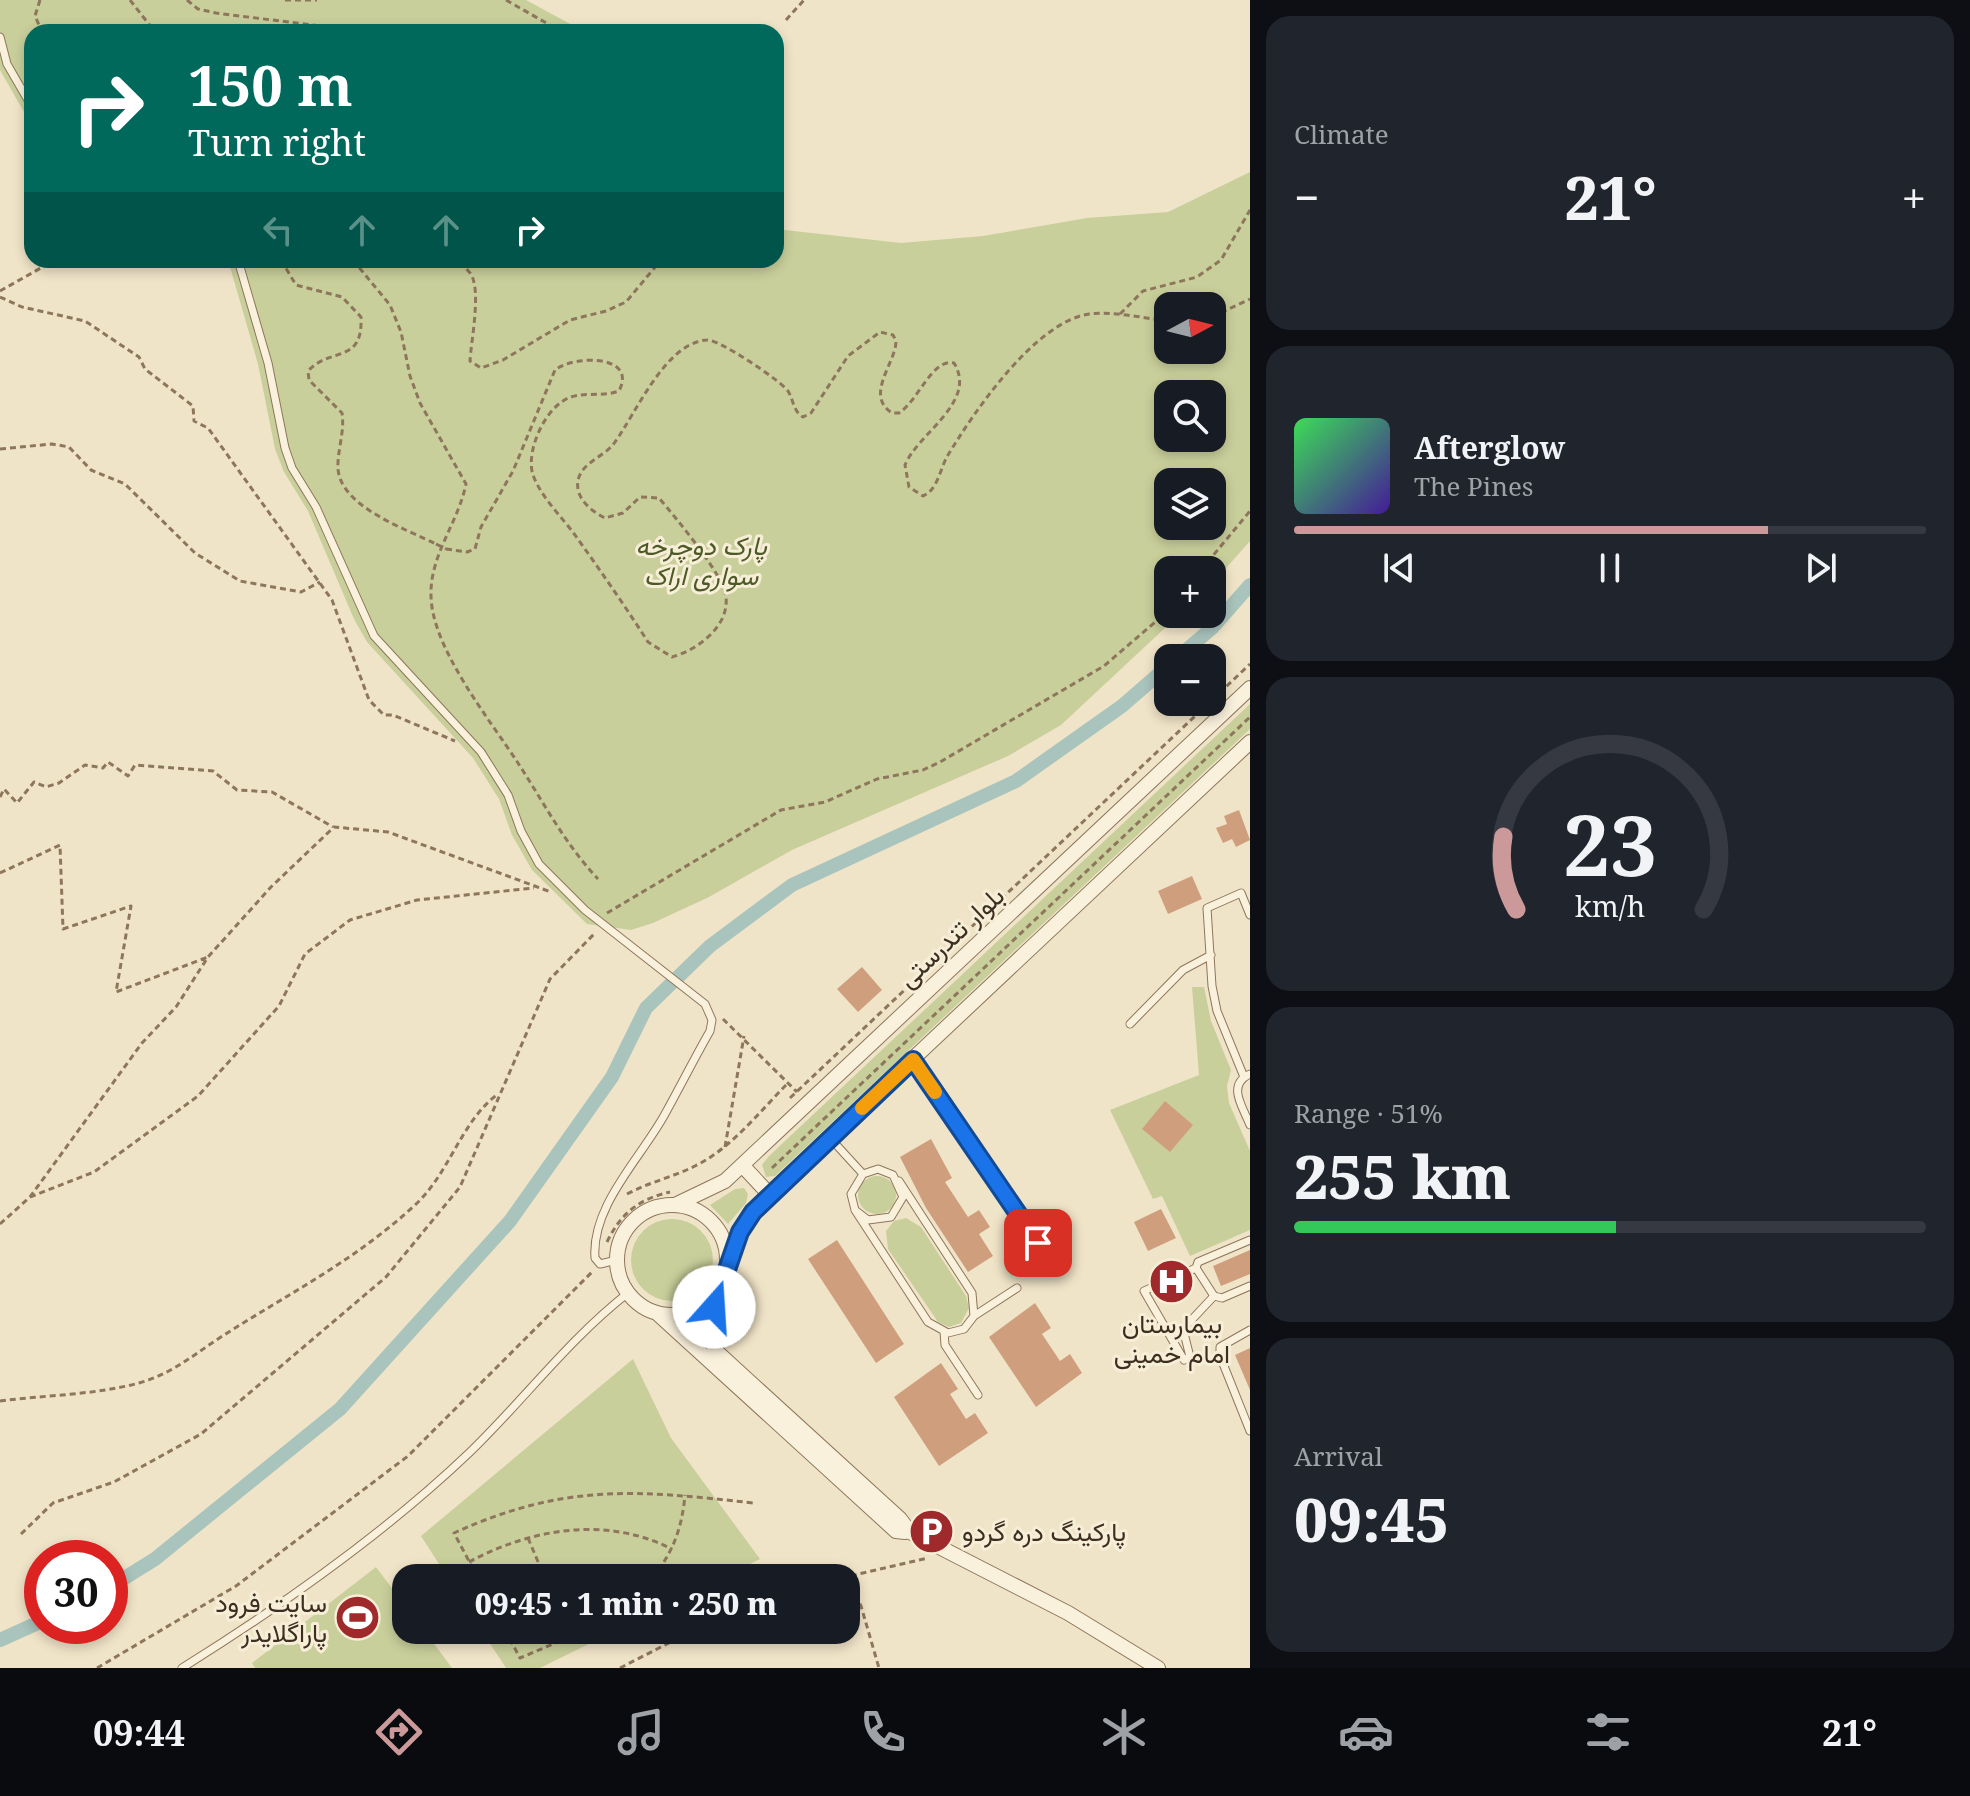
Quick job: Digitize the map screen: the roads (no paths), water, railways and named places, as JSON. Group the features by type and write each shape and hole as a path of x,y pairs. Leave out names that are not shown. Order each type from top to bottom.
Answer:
{"street":[{"name":"بلوار تندرستی","path":"676,1197 725,1181 1250,688"},
{"path":"714,1359 709,1334 719,1289 740,1232 769,1194 1250,742"},
{"path":"742,1165 769,1194"},
{"path":"726,1273 726,1249 716,1226 676,1197 641,1214 624,1234 617,1260 620,1277 628,1293 714,1359 896,1531 906,1530 1068,1613 1158,1668"},
{"path":"657,1313 675,1316 692,1312 708,1303 719,1289"}],"lane":[{"path":"0,37 7,64 24,93"},
{"path":"240,268 268,363 285,448 316,507 374,636 481,752 508,795 521,831 539,864 592,916 705,1004 712,1020 710,1031 664,1117 593,1237 595,1258 600,1264 617,1260"},
{"path":"1250,915 1241,893 1207,908 1217,1011 1247,1076 1237,1090 1250,1125"},
{"path":"1130,1024 1183,970 1211,955"},
{"path":"913,1060 1056,1268"},
{"path":"830,1138 863,1174"},
{"path":"974,1316 972,1293 899,1181 878,1169 863,1174 851,1194 855,1210 928,1322 944,1332 964,1329 974,1316 1017,1288"},
{"path":"855,1210 868,1220 891,1217 903,1197 899,1181"},
{"path":"1214,1296 1183,1329 1190,1357 1184,1360 1144,1291 1196,1268 1198,1262 1250,1240"},
{"path":"1196,1268 1214,1296 1222,1298 1250,1286"},
{"path":"182,1668 278,1609 457,1463 599,1316 628,1293"},
{"path":"1250,1330 1227,1340 1220,1347 1220,1356 1250,1431"},
{"path":"944,1332 945,1345 978,1395"}],"waterway":[{"path":"1193,644 1250,585"},
{"path":"128,1576 155,1559 340,1409 510,1221 612,1077 646,1008 710,946 792,885 1016,781 1122,706 1154,678"},
{"path":"0,1640 24,1629"}],"place":[{"name":"بیمارستان امام خمینی","path":"1172,1281"},
{"name":"پارکینگ دره گردو","path":"931,1532"},
{"name":"سایت فرود پاراگلایدر","path":"358,1618"}],"park label":[{"name":"پارک دوچرخه سواری اراک","path":"701,561"}]}
